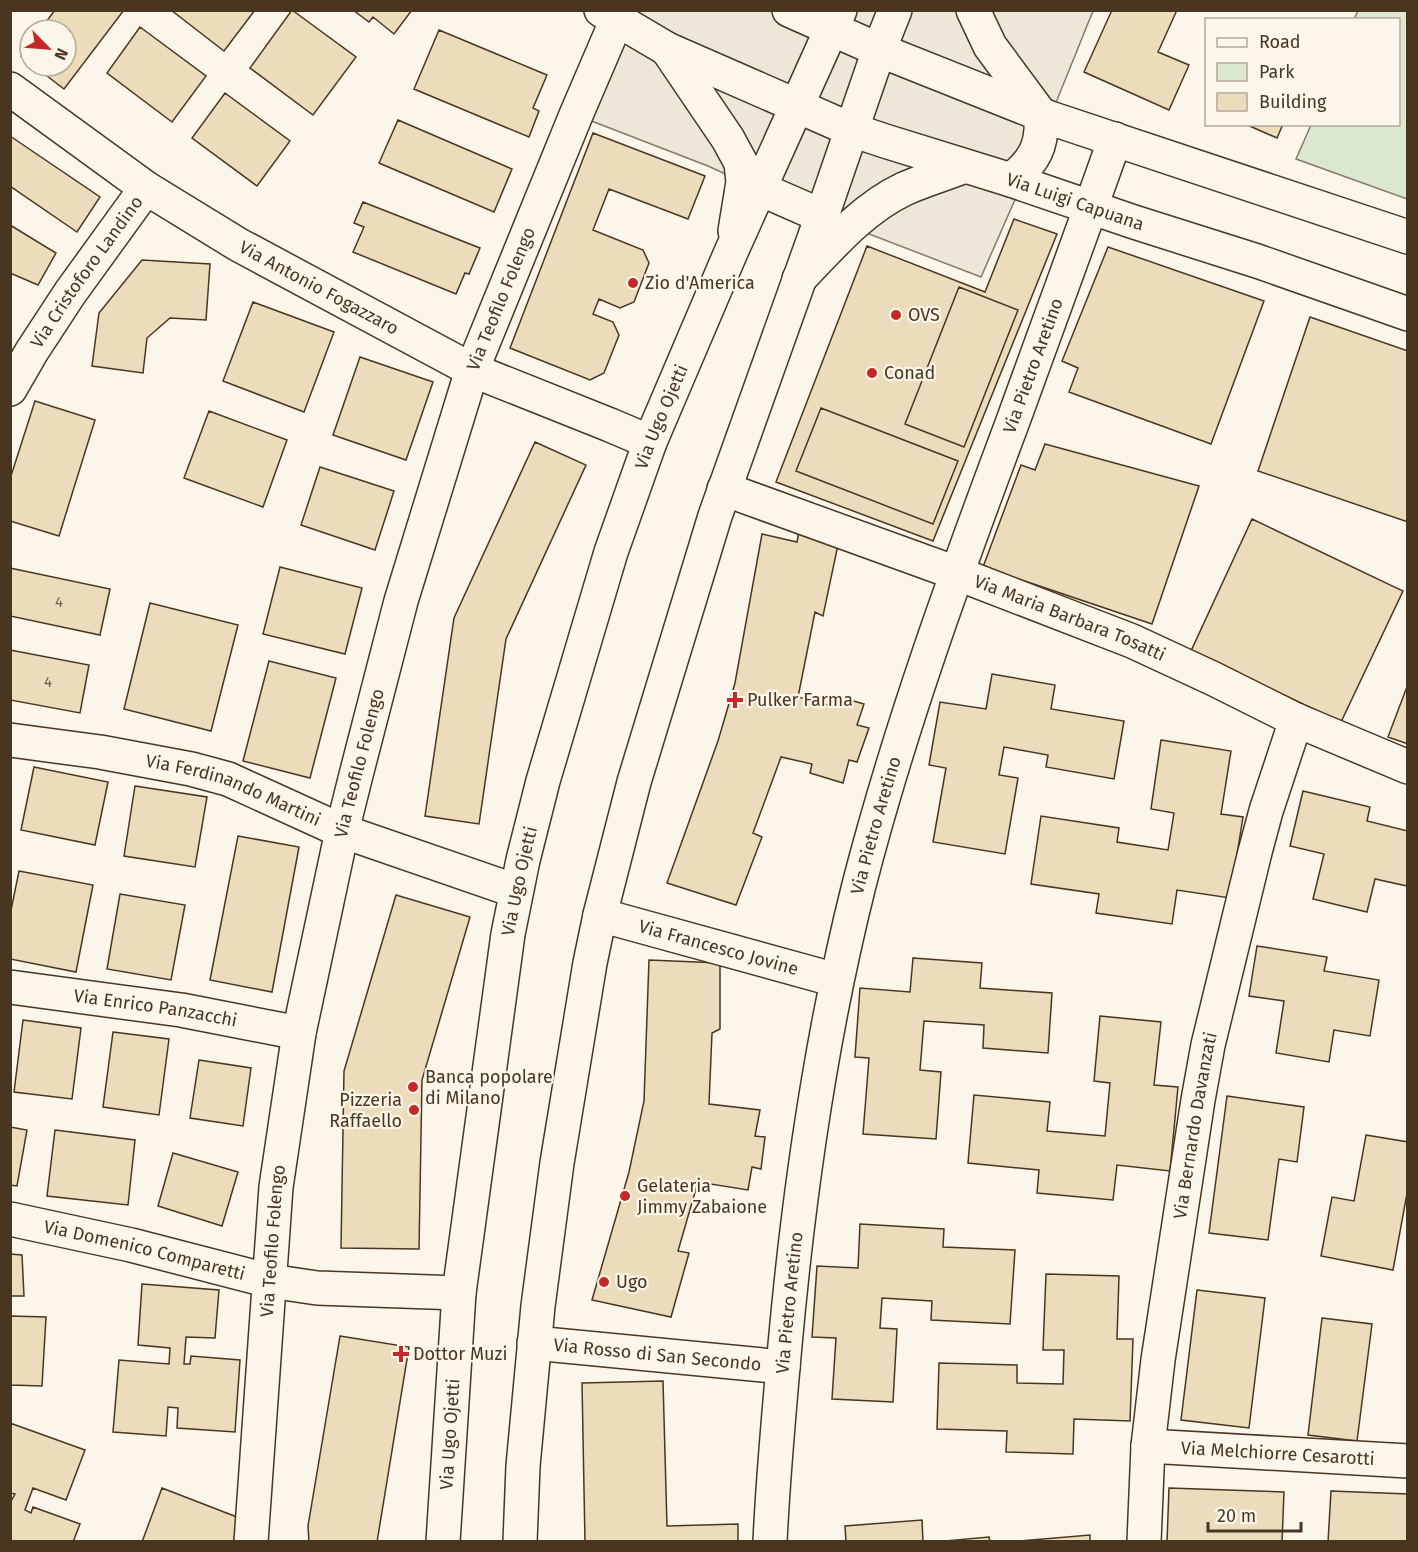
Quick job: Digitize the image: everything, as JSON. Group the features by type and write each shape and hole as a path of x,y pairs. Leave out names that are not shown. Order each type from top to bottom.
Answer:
{"street":[{"path":"789,10 836,20 879,50 1041,115 1407,237"},
{"path":"520,1542 523,1466 534,1343 557,1163 600,915 640,760 724,489 895,10"},
{"path":"973,10 990,46 1041,115"},
{"path":"613,14 667,49 852,130 1011,180"},
{"name":"Via Teofilo Folengo","path":"251,1542 276,1187 299,1033 342,831 401,601 472,370 576,115 613,14"},
{"path":"732,252 836,20"},
{"path":"667,49 728,139 741,163 743,182 732,252"},
{"name":"Via Antonio Fogazzaro","path":"10,89 146,188 238,245 472,370 650,442"},
{"name":"Via Luigi Capuana","path":"1011,180 1026,168 1036,152 1041,129 1041,115"},
{"name":"Via Pietro Aretino","path":"770,1542 790,1283 821,1060 836,980 866,860 928,656 956,573 1115,140"},
{"path":"800,279 850,226 879,204 906,189 965,166"},
{"name":"Via Luigi Capuana","path":"1011,180 1257,261 1407,314"},
{"name":"Via Cristoforo Landino","path":"10,389 70,292 146,188"},
{"path":"760,189 822,216"},
{"name":"Via Ugo Ojetti","path":"443,1542 459,1293 503,965 516,891 543,781 611,552 650,442 732,252"},
{"name":"Via Maria Barbara Tosatti","path":"724,489 956,573 1132,641 1296,720 1407,766"},
{"name":"Via Bernardo Davanzati","path":"1143,1542 1148,1446 1158,1360 1208,1045 1266,810 1296,720"},
{"name":"Via Ferdinando Martini","path":"10,740 100,752 191,769 228,779 342,831 516,891"},
{"name":"Via Francesco Jovine","path":"600,915 836,980"},
{"name":"Via Enrico Panzacchi","path":"10,987 182,1010 299,1033"},
{"name":"Via Domenico Comparetti","path":"10,1219 131,1245 270,1281 316,1288 459,1293"},
{"name":"Via Rosso di San Secondo","path":"534,1343 783,1367"},
{"name":"Via Melchiorre Cesarotti","path":"1148,1446 1407,1461"}],"green space":[{"path":"1358,11 1407,11 1407,199 1296,159 1311,126 1400,126 1400,18 1354,18"}],"shaded area":[{"path":"621,11 1093,11 1036,152 981,277 851,227 708,166 576,115"}],"building":[{"path":"55,10 124,10 78,71 78,18 49,18"},
{"path":"171,10 255,10 224,51"},
{"path":"292,10 356,57 313,115 250,68"},
{"path":"353,10 412,10 394,34 373,17 369,22"},
{"path":"1112,10 1177,10 1158,52 1189,65 1169,110 1084,72"},
{"path":"140,27 206,76 172,122 107,73"},
{"path":"439,30 547,75 533,108 539,111 529,137 414,89"},
{"path":"50,78 72,78 64,89"},
{"path":"225,93 290,141 257,186 192,138"},
{"path":"398,120 512,169 494,212 379,163"},
{"path":"1250,126 1282,126 1277,138"},
{"path":"593,133 705,176 688,219 609,189 593,230 643,250 649,263 634,302 620,308 599,299 593,314 613,322 619,335 604,373 590,380 510,348"},
{"path":"10,136 100,197 77,232 10,186"},
{"path":"363,202 480,248 469,274 465,273 456,294 353,252 364,227 354,223"},
{"path":"1014,219 1057,234 933,541 776,482 867,246 985,292"},
{"path":"10,225 56,253 38,285 10,273"},
{"path":"1108,247 1264,301 1211,444 1069,392 1078,368 1062,361"},
{"path":"142,260 210,264 206,320 170,318 147,338 143,373 92,366 99,313"},
{"path":"959,287 1018,310 964,447 905,424"},
{"path":"253,302 334,332 304,412 223,381"},
{"path":"1310,317 1408,351 1408,522 1258,471"},
{"path":"360,357 433,382 406,460 333,435"},
{"path":"35,401 95,420 59,536 10,521 10,479"},
{"path":"821,408 958,461 933,524 796,471"},
{"path":"209,411 287,440 263,507 184,478"},
{"path":"535,442 586,465 506,639 479,824 425,816 454,618"},
{"path":"1045,444 1199,486 1152,624 983,567 1021,465 1035,470"},
{"path":"320,467 394,491 375,550 301,525"},
{"path":"1252,519 1403,591 1341,722 1191,651"},
{"path":"799,531 839,540 823,616 815,612 798,697 833,706 836,696 864,704 857,725 869,728 857,762 849,760 843,783 810,773 812,764 781,757 753,833 762,837 736,905 667,883 718,741 735,683 762,534 797,542"},
{"path":"280,567 362,588 345,654 263,634"},
{"path":"10,568 110,589 100,635 10,616"},
{"path":"150,603 238,625 211,731 124,709"},
{"path":"10,650 89,665 80,713 10,700"},
{"path":"269,661 336,678 310,778 243,761"},
{"path":"992,674 1055,685 1051,709 1124,721 1114,779 1046,767 1048,755 1004,747 999,775 1018,778 1005,854 933,842 946,768 929,765 940,702 986,709"},
{"path":"1408,684 1408,744 1388,737"},
{"path":"1161,740 1231,751 1221,814 1243,817 1230,898 1177,890 1172,924 1096,913 1099,894 1031,884 1041,816 1119,828 1117,842 1168,850 1174,813 1151,809"},
{"path":"34,767 108,782 95,845 21,830"},
{"path":"135,786 207,797 195,867 124,856"},
{"path":"1303,791 1370,807 1367,821 1408,831 1407,886 1375,879 1367,912 1313,899 1324,854 1290,846"},
{"path":"238,836 299,847 272,992 210,980"},
{"path":"19,871 93,885 76,972 10,959 10,915"},
{"path":"120,894 185,905 171,980 107,969"},
{"path":"396,895 470,917 422,1080 419,1249 341,1248 344,1071"},
{"path":"1257,946 1327,957 1324,971 1379,980 1370,1036 1334,1030 1329,1062 1276,1053 1284,1001 1249,996"},
{"path":"913,958 982,963 980,988 1052,993 1048,1053 983,1048 984,1025 924,1021 920,1070 941,1072 936,1139 863,1134 869,1058 855,1057 860,988 910,992"},
{"path":"649,960 720,963 720,1029 712,1033 709,1104 760,1110 755,1136 765,1137 761,1169 752,1167 748,1190 698,1182 678,1251 689,1253 671,1317 592,1300 629,1172 644,1101"},
{"path":"1100,1016 1161,1022 1154,1085 1178,1087 1170,1171 1117,1165 1113,1200 1037,1193 1039,1170 968,1163 974,1095 1050,1102 1047,1131 1105,1136 1110,1083 1094,1081"},
{"path":"23,1020 81,1028 72,1099 14,1092"},
{"path":"113,1032 169,1039 159,1115 103,1107"},
{"path":"199,1060 251,1068 243,1126 190,1118"},
{"path":"1227,1096 1304,1107 1297,1162 1279,1159 1268,1240 1209,1233"},
{"path":"10,1127 27,1130 17,1186 10,1185"},
{"path":"55,1130 135,1140 128,1205 47,1196"},
{"path":"1366,1135 1408,1142 1408,1188 1393,1270 1321,1256 1332,1197 1354,1201"},
{"path":"173,1153 238,1172 222,1226 158,1206"},
{"path":"860,1224 944,1229 943,1247 1015,1250 1010,1324 931,1320 932,1301 882,1298 880,1328 897,1329 893,1402 832,1399 836,1338 812,1337 817,1266 858,1268"},
{"path":"10,1254 22,1255 24,1296 10,1296"},
{"path":"1046,1274 1119,1276 1117,1339 1133,1339 1130,1421 1074,1419 1073,1454 1006,1452 1007,1431 937,1429 939,1363 1017,1365 1017,1383 1063,1384 1064,1350 1043,1350"},
{"path":"142,1284 219,1290 215,1338 186,1337 184,1364 190,1364 191,1356 240,1360 235,1432 177,1428 178,1408 168,1407 166,1436 113,1432 119,1360 169,1364 170,1348 138,1345"},
{"path":"1197,1290 1265,1298 1249,1428 1181,1420"},
{"path":"10,1316 46,1317 42,1386 10,1385"},
{"path":"1322,1318 1372,1324 1357,1441 1308,1435"},
{"path":"340,1336 409,1347 377,1542 309,1542 308,1526"},
{"path":"663,1381 667,1526 738,1524 738,1542 585,1542 582,1383"},
{"path":"10,1423 85,1450 66,1500 33,1488 25,1510 31,1513 33,1507 80,1524 73,1542 10,1542 10,1503 15,1494 10,1493"},
{"path":"162,1488 242,1519 233,1542 142,1542"},
{"path":"1169,1488 1284,1492 1282,1542 1167,1542"},
{"path":"1331,1491 1408,1494 1408,1542 1328,1542"},
{"path":"922,1520 923,1542 846,1542 845,1526"},
{"path":"1090,1535 1090,1542 1020,1542 1020,1541"},
{"path":"989,1537 990,1542 934,1542"}],"place":[{"name":"Zio d'America","path":"633,283"},
{"name":"OVS","path":"896,315"},
{"name":"Conad","path":"872,373"},
{"name":"Pulker Farma","path":"735,700"},
{"name":"Banca popolare di Milano","path":"413,1087"},
{"name":"Pizzeria Raffaello","path":"414,1110"},
{"name":"Gelateria Jimmy Zabaione","path":"625,1196"},
{"name":"Ugo","path":"604,1282"},
{"name":"Dottor Muzi","path":"401,1354"}]}
